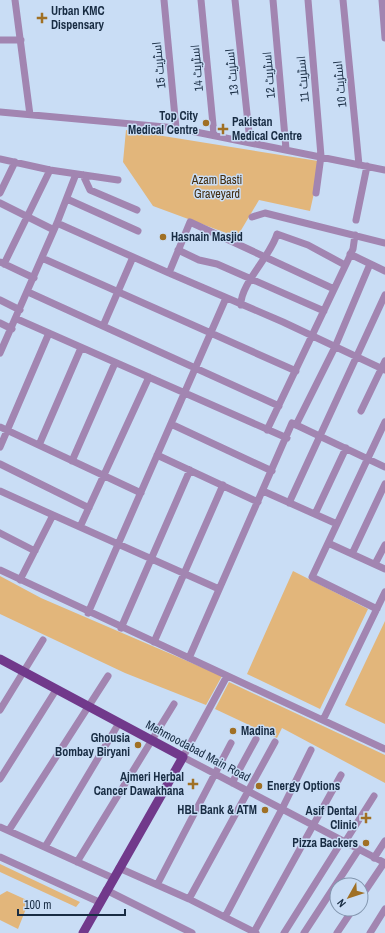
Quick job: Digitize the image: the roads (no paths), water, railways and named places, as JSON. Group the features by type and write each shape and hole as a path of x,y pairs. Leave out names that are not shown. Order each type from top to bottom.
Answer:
{"main road":[{"name":"Mehmoodabad Main Road","path":"0,659 183,757"},
{"path":"83,933 99,902 183,757"}],"street":[{"path":"15,0 30,115"},
{"name":"اسٹریٹ 15","path":"164,0 176,128"},
{"name":"اسٹریٹ 14","path":"201,0 214,135"},
{"name":"اسٹریٹ 13","path":"235,0 250,142"},
{"name":"اسٹریٹ 12","path":"273,0 286,149"},
{"name":"اسٹریٹ 11","path":"308,0 321,156 316,193"},
{"name":"اسٹریٹ 10","path":"343,0 363,166 356,220"},
{"path":"382,0 385,38"},
{"path":"0,40 21,40"},
{"path":"0,112 176,128 385,170"},
{"path":"0,159 50,170 118,180"},
{"path":"0,193 15,162"},
{"path":"34,278 2,263 50,170"},
{"path":"0,353 12,329 67,199 80,174"},
{"path":"80,174 90,190 137,210"},
{"path":"67,199 138,231"},
{"path":"0,203 54,230"},
{"path":"252,218 265,213 385,243"},
{"path":"169,273 190,222 334,289"},
{"path":"58,223 313,337 383,370"},
{"path":"241,305 241,299 250,279 272,248 277,234 308,245 345,265"},
{"path":"268,430 313,337 353,249 355,235"},
{"path":"178,250 324,311"},
{"path":"350,254 385,271"},
{"path":"103,326 133,257"},
{"path":"42,258 296,371"},
{"path":"296,425 335,347 370,264"},
{"path":"28,292 279,406"},
{"path":"289,503 385,295"},
{"path":"88,613 226,298"},
{"path":"0,300 20,310"},
{"path":"16,319 287,438"},
{"path":"0,324 12,329"},
{"path":"0,447 49,333"},
{"path":"39,445 81,348"},
{"path":"361,411 383,370 385,361"},
{"path":"72,461 115,363"},
{"path":"80,527 149,378"},
{"path":"377,609 312,577 385,422"},
{"path":"188,658 287,438 292,423 385,467"},
{"path":"171,424 272,470"},
{"path":"0,427 141,493"},
{"path":"315,514 346,448"},
{"path":"157,455 258,502"},
{"path":"0,464 89,508"},
{"path":"121,628 190,470"},
{"path":"352,554 385,484"},
{"path":"154,642 223,485"},
{"path":"263,491 337,524"},
{"path":"0,492 220,589"},
{"path":"20,580 53,515"},
{"path":"0,534 35,551"},
{"path":"328,543 385,569"},
{"path":"376,564 385,545"},
{"path":"0,570 88,613 385,749"},
{"path":"323,720 385,592"},
{"path":"0,710 43,640"},
{"path":"9,830 108,676"},
{"path":"183,757 227,676"},
{"path":"0,779 56,690"},
{"path":"77,862 174,704"},
{"path":"45,847 119,724"},
{"path":"232,783 256,739"},
{"path":"188,899 275,742"},
{"path":"157,885 231,743"},
{"path":"225,917 282,809 311,750"},
{"name":"Mehmoodabad Main Road","path":"183,757 384,863"},
{"path":"119,868 188,899 255,932 341,775"},
{"path":"284,933 374,796"},
{"path":"0,827 113,878"},
{"path":"374,858 385,841"},
{"path":"304,933 359,850"},
{"path":"0,857 99,902"},
{"path":"369,885 384,863"},
{"path":"106,890 192,933"},
{"path":"370,933 385,909"},
{"path":"337,933 348,917"}],"place":[{"name":"Urban KMC Dispensary","path":"42,18"},
{"name":"Top City Medical Centre","path":"206,123"},
{"name":"Pakistan Medical Centre","path":"223,129"},
{"name":"Hasnain Masjid","path":"163,237"},
{"name":"Madina","path":"233,731"},
{"name":"Ghousia Bombay Biryani","path":"138,745"},
{"name":"Ajmeri Herbal Cancer Dawakhana","path":"193,784"},
{"name":"Energy Options","path":"259,786"},
{"name":"HBL Bank & ATM","path":"265,810"},
{"name":"Asif Dental Clinic","path":"366,818"},
{"name":"Pizza Backers","path":"366,843"}],"park label":[{"name":"Azam Basti Graveyard","path":"217,187"}]}
